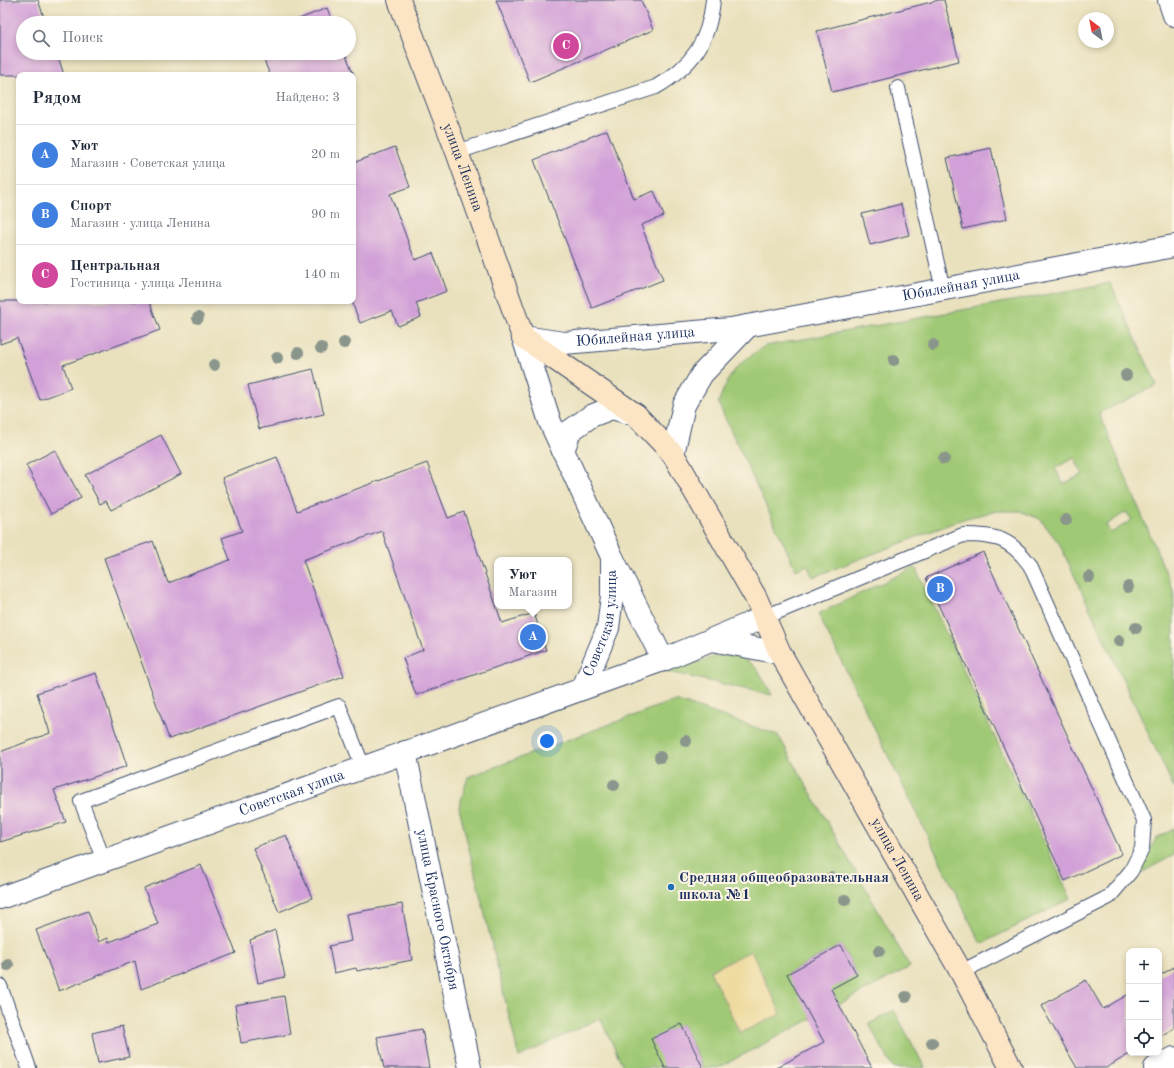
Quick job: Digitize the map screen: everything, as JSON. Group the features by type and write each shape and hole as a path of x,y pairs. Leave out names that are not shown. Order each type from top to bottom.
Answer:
{"main road":[{"name":"улица Ленина","path":"399,0 457,152 523,337 636,415 673,454 756,598 780,653 961,972 1011,1068"}],"street":[{"path":"1169,0 1174,15"},
{"name":"Юбилейная улица","path":"523,337 564,343 731,329 1174,246"},
{"path":"673,454 684,404 702,374 748,326"},
{"path":"523,337 550,422 612,557 663,660"},
{"path":"563,451 570,430 591,416 612,408 636,415"},
{"name":"Советская улица","path":"583,688 608,628 612,596 612,557"},
{"name":"Советская улица","path":"0,898 663,660 765,617"},
{"path":"712,640 780,653"},
{"name":"улица Красного Октября","path":"405,752 470,1068"},
{"path":"1155,1068 1174,1058"}],"lane":[{"path":"457,152 656,87 671,79 684,68 702,43 711,20 712,0"},
{"path":"898,88 944,290"},
{"path":"765,617 963,535 989,535 1008,542 1019,550 1030,565 1144,820 1142,849 1131,871 1109,897 961,972"},
{"path":"104,861 81,801 339,706 363,767"},
{"path":"0,986 28,1068"}],"green space":[{"path":"1110,283 1157,385 1099,413 1174,592 1174,788 1059,543 1040,519 1020,511 998,511 966,518 813,577 807,565 796,570 718,403 731,375 747,358 765,346","holes":["1074,458 1083,474 1063,484 1055,468","1126,512 1132,520 1111,533 1106,525"]},
{"path":"915,567 1071,899 981,944 818,614"},
{"path":"721,655 732,656 747,661 758,671 772,695 664,671"},
{"name":"Средняя общеобразовательная школа №1","path":"675,700 778,735 910,967 718,1068 701,1068 703,1067 682,1024 664,1066 661,1068 624,1068 600,1018 519,1057 459,807 468,777","holes":["841,945 857,975 787,974"]},
{"path":"1174,829 1174,855 1137,875 1156,838"},
{"path":"894,1010 925,1068 893,1068 869,1024"}],"sand":[{"path":"751,951 781,1014 740,1033 710,971"}],"building":[{"path":"0,0 38,0 44,16 16,16 16,60 59,60 63,72 16,72 16,75 0,75"},
{"path":"496,0 641,0 653,30 530,82"},
{"path":"944,0 959,61 832,92 817,31"},
{"path":"327,8 330,16 307,16"},
{"path":"264,60 348,60 353,72 269,72"},
{"path":"607,130 634,199 654,191 664,216 641,225 663,280 592,308 534,160"},
{"path":"395,147 410,187 390,194 415,260 433,253 447,291 416,303 421,317 398,326 392,311 360,323 353,305 356,304 356,162"},
{"path":"991,148 1007,219 963,229 947,158"},
{"path":"901,204 909,235 870,245 862,214"},
{"path":"0,301 16,301 16,304 150,304 160,330 63,365 71,388 40,400 17,338 0,344"},
{"path":"313,369 324,414 259,429 248,385"},
{"path":"161,435 181,474 111,510 106,501 100,504 85,475"},
{"path":"55,450 81,498 51,514 26,465"},
{"path":"277,457 297,511 427,463 448,518 464,512 494,600 494,609 497,609 502,623 534,613 546,650 416,695 403,658 423,650 382,531 303,560 344,676 169,739 104,558 153,541 168,583 230,560 222,538 242,531 222,478"},
{"path":"983,552 1122,854 1065,881 926,578"},
{"path":"96,673 127,766 54,790 66,822 0,842 0,752 50,733 37,693"},
{"path":"286,835 312,898 279,912 253,848"},
{"path":"201,865 236,953 141,989 135,961 59,991 36,930 88,911 99,942 108,938 109,942 158,924 144,888"},
{"path":"402,904 412,960 357,971 356,968 334,973 329,946 351,941 346,914"},
{"path":"275,930 285,977 258,983 250,940"},
{"path":"841,945 857,975 831,989 872,1068 776,1068 824,1042 787,974"},
{"path":"1174,967 1174,1028 1162,1035 1162,984 1162,974"},
{"path":"1086,980 1103,1009 1126,996 1126,1056 1106,1068 1077,1068 1041,1006"},
{"path":"284,996 290,1034 241,1043 235,1005"},
{"path":"682,1024 703,1068 665,1068 651,1039"},
{"path":"122,1026 129,1057 98,1063 92,1033"},
{"path":"422,1029 429,1068 384,1068 377,1037"}],"place":[{"name":"Центральная","path":"566,46"},
{"name":"Спорт","path":"940,589"},
{"name":"Уют","path":"533,637"},
{"name":"Средняя общеобразовательная школа №1","path":"671,887"}]}
